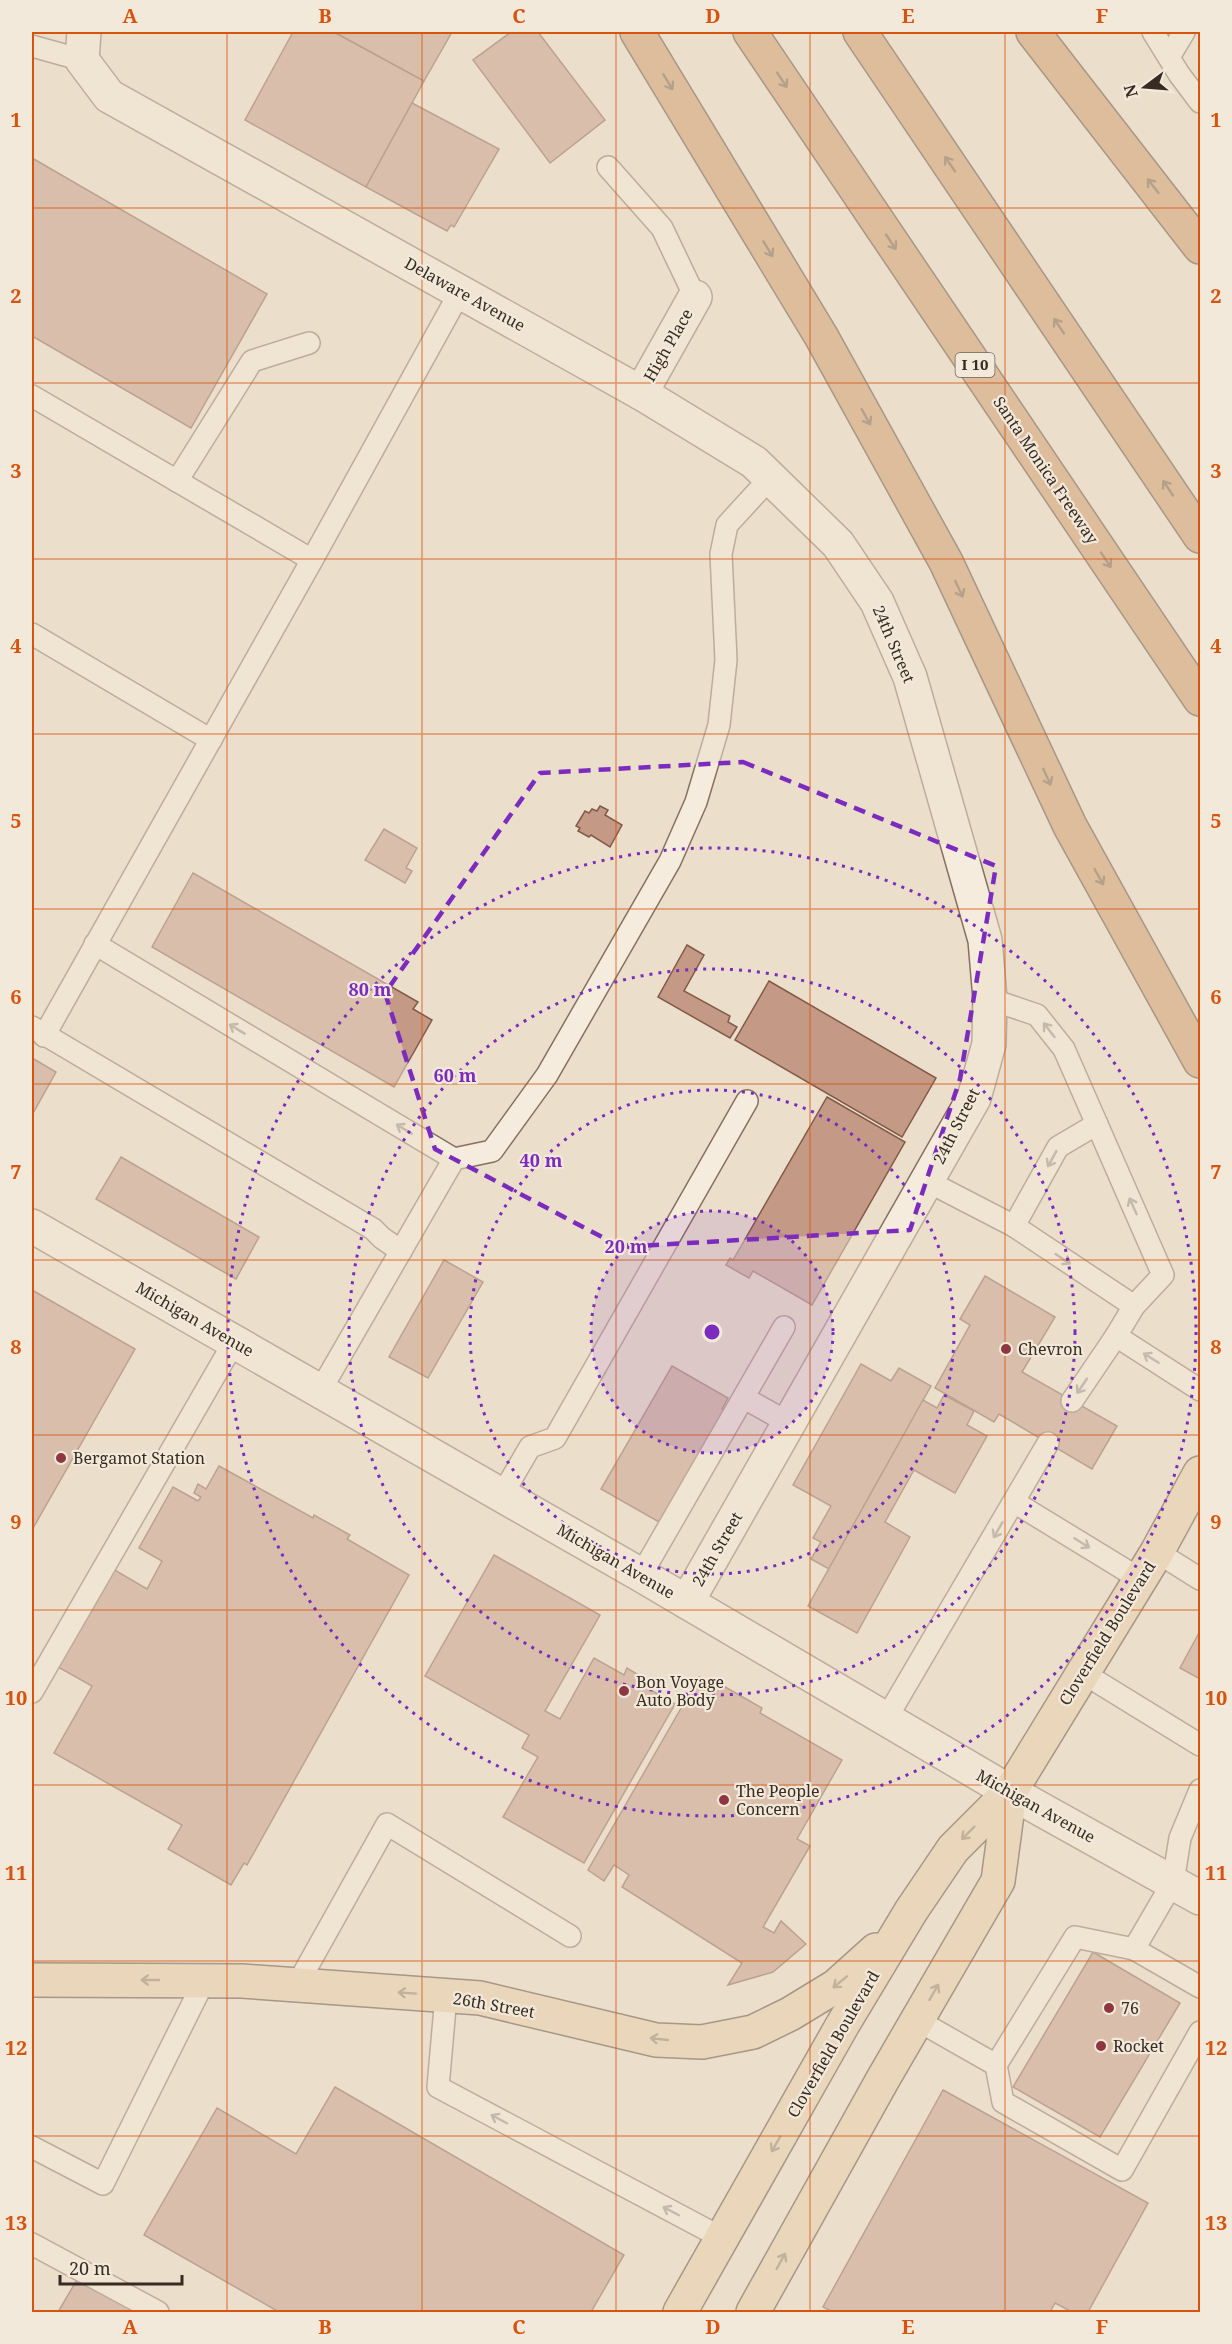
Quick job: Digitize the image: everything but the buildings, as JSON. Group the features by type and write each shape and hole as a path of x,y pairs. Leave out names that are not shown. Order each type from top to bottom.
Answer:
{"highway":[{"path":"638,32 821,336 946,562 1070,826 1200,1061"},
{"name":"Santa Monica Freeway","path":"750,32 1200,699"},
{"path":"860,32 1200,536"},
{"path":"1033,32 1200,247"}],"main road":[{"name":"Cloverfield Boulevard","path":"680,2313 843,2024 911,1911 953,1849 1010,1792 1148,1565 1200,1473"},
{"name":"Cloverfield Boulevard","path":"758,2311 917,2020 998,1881 1010,1792"},
{"name":"26th Street","path":"32,1980 204,1980 480,1998 656,2040 702,2042 758,2030 836,1986 880,1946 911,1911"}],"street":[{"name":"Delaware Avenue","path":"83,46 110,96 641,393 754,462 838,544"},
{"name":"High Place","path":"641,393 695,297"},
{"name":"24th Street","path":"687,1602 974,1098 989,1044 990,999 985,940 910,677 877,602 838,544"},
{"name":"Michigan Avenue","path":"32,1226 641,1575 1010,1792 1186,1890"}],"lane":[{"path":"1153,32 1179,74 1200,102"},
{"path":"1169,57 1184,32"},
{"path":"32,46 83,46"},
{"path":"608,167 662,228 695,297"},
{"path":"401,1251 382,1238 373,1228 38,1031 95,944 460,292"},
{"path":"177,481 252,361 309,344"},
{"path":"32,396 312,560"},
{"path":"95,944 454,1159 492,1151 546,1075 670,861 696,802 718,725 726,660 721,554 728,525 770,478"},
{"path":"32,634 211,740"},
{"path":"990,999 1037,1015 1064,1049 1163,1275 1134,1306 1072,1401"},
{"path":"502,1496 530,1448 555,1438 747,1101"},
{"path":"1014,1226 1058,1147 1097,1124"},
{"path":"320,1391 454,1159"},
{"path":"927,1181 1014,1226 1134,1306"},
{"path":"641,1575 784,1327"},
{"path":"1116,1336 1200,1390"},
{"path":"32,1692 234,1342"},
{"path":"744,1398 789,1423"},
{"path":"886,1719 1048,1443"},
{"path":"1014,1502 1148,1565 1200,1579"},
{"path":"1083,1673 1200,1745"},
{"path":"1134,1949 1186,1890 1180,1838 1200,1790"},
{"path":"297,1985 387,1824 570,1936"},
{"path":"1200,1987 1134,1949 1075,1937 996,2065 1003,2102 1122,2170 1200,2032"},
{"path":"32,2147 104,2184 204,1980"},
{"path":"446,1996 438,2087 722,2238"},
{"path":"917,2020 996,2065"},
{"path":"32,2244 158,2313"}],"highlighted area":[{"path":"743,762 996,866 960,1079 910,1230 621,1247 435,1149 385,993 540,773"}],"place":[{"name":"Chevron","path":"1006,1349"},
{"name":"Bergamot Station","path":"61,1458"},
{"name":"Bon Voyage Auto Body","path":"624,1691"},
{"name":"The People Concern","path":"724,1800"},
{"name":"76","path":"1109,2008"},
{"name":"Rocket","path":"1101,2046"}]}
